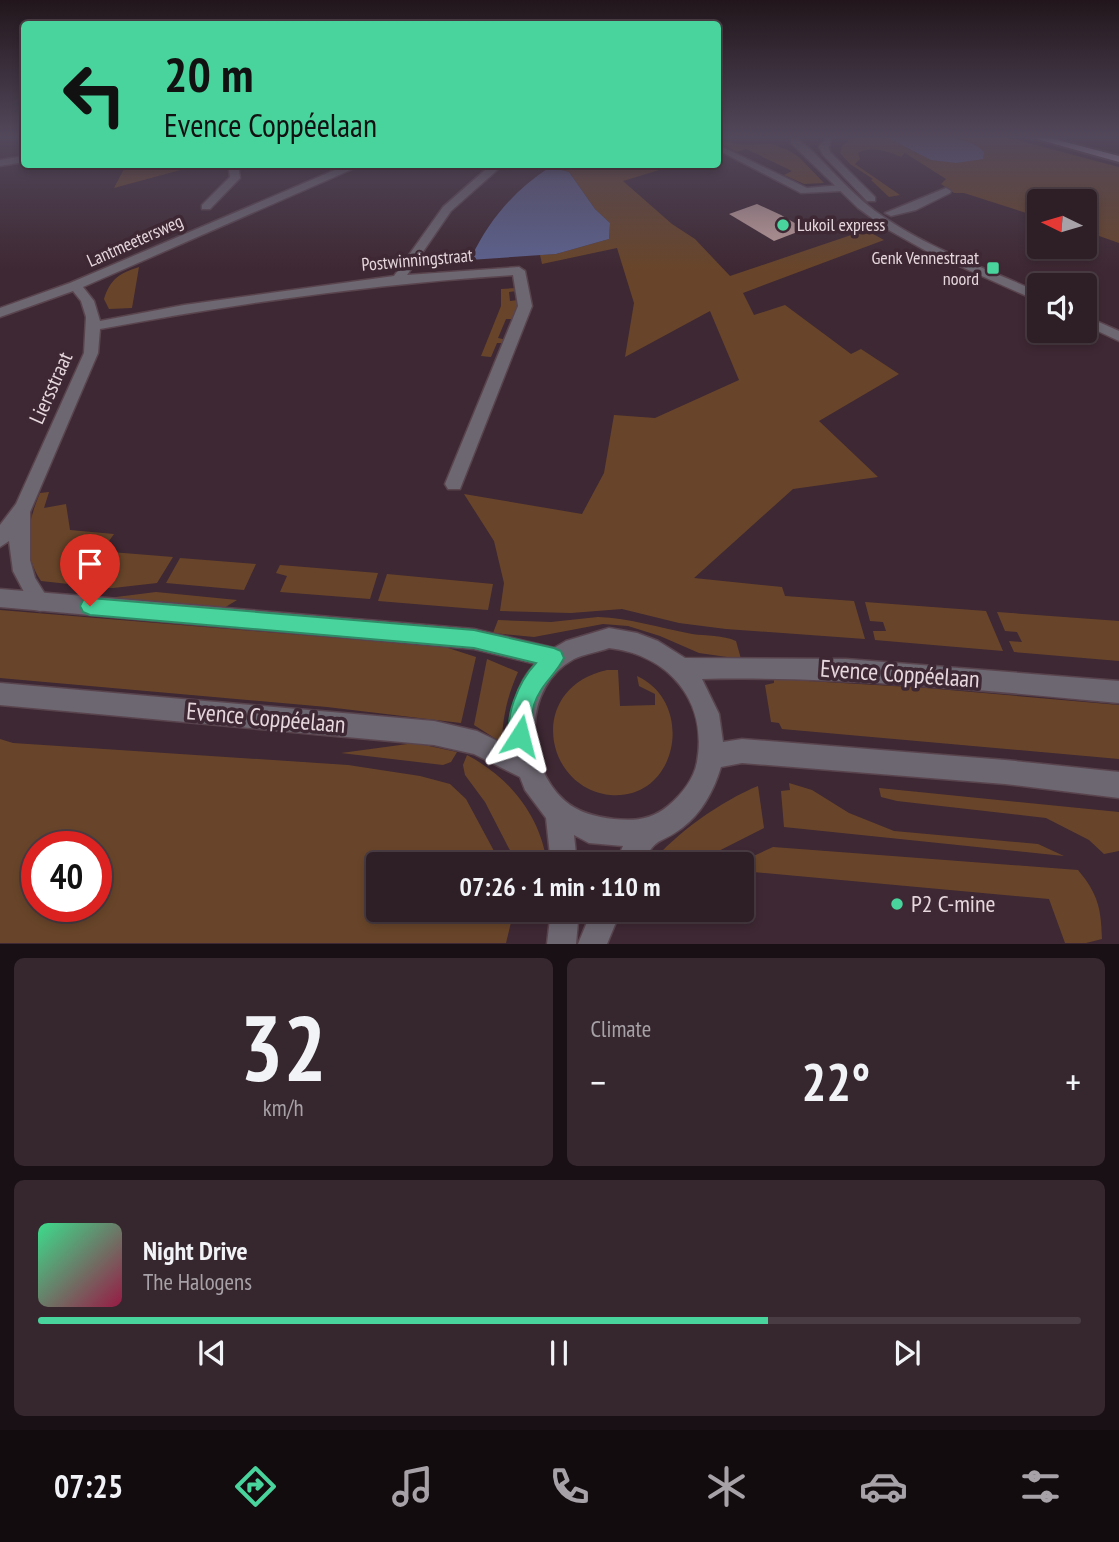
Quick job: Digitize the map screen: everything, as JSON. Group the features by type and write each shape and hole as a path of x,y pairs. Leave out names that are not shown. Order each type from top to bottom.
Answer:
{"street":[{"path":"206,206 232,181"},
{"name":"Lantmeetersweg","path":"0,313 75,286 319,181"},
{"path":"398,279 447,209 479,181"},
{"path":"786,181 806,191 841,188"},
{"path":"833,181 877,217 905,234 1027,292"},
{"path":"852,181 891,212 980,269"},
{"path":"891,212 912,208 946,191"},
{"path":"182,239 183,231 189,225"},
{"name":"Postwinningstraat","path":"95,326 184,309 398,279 519,271 526,306 454,484"},
{"path":"75,286 88,299 95,326"},
{"name":"Liersstraat","path":"40,602 27,586 19,566 17,539 23,508 91,353 95,326"},
{"path":"1097,326 1119,337"},
{"name":"Liersstraat","path":"0,539 23,508"},
{"path":"0,598 474,639 554,658"},
{"path":"589,640 628,640 647,646 681,669 695,687 711,732 710,756 703,782 690,804 669,822 645,833 614,836 584,828 558,812 544,799 526,767 520,736 523,705 536,678 554,658 589,640"},
{"name":"Evence Coppéelaan","path":"681,669 747,666 813,668 1119,692"},
{"name":"Evence Coppéelaan","path":"0,694 434,733 477,743 526,767"},
{"path":"710,756 742,751 760,752 1006,772 1119,785"},
{"path":"558,812 563,852"},
{"path":"635,852 645,833"},
{"path":"561,943 564,922"},
{"path":"592,943 602,922"}],"shaded area":[{"path":"117,181 140,181 114,188"},
{"path":"575,181 623,181 672,224 695,239 730,276 866,230 884,240 743,293 754,315 785,305 851,354 861,349 899,374 819,421 878,477 793,489 694,578 782,587 785,596 854,601 865,639 726,629 679,623 622,609 571,613 500,611 504,583 494,541 464,494 582,514 604,473 614,415 655,418 739,380 710,311 625,357 634,303 617,248 542,264 540,255 556,254 609,239 610,223 595,209"},
{"path":"797,181 824,183 804,184"},
{"path":"872,181 880,181 900,195 889,197"},
{"path":"944,181 1119,181 1119,243 1097,235 1097,189 1027,189 1027,213 964,193 954,193 941,184"},
{"path":"139,267 132,308 109,309 104,299 113,282 121,274"},
{"path":"516,288 517,291 509,292 510,301 518,300 515,319 506,319 498,338 507,340 505,343 497,343 491,357 481,356 501,306 501,289"},
{"path":"49,492 44,508 66,504 70,530 114,534 78,585 41,581 31,560 28,538 32,515 40,493"},
{"path":"111,552 173,557 157,583 113,588 87,587"},
{"path":"180,558 256,564 244,590 166,583"},
{"path":"280,565 378,573 370,599 280,592 287,576 276,573"},
{"path":"387,574 493,584 488,610 378,601"},
{"path":"156,592 237,600 224,608 108,598"},
{"path":"865,602 986,611 1003,651 875,640 873,631 886,631 883,622 870,621"},
{"path":"0,610 445,647 476,657 461,723 327,707 0,678"},
{"path":"997,612 1119,621 1119,661 1014,652 1009,641 1022,642 1017,632 1005,631"},
{"path":"598,617 731,639 736,641 741,659 699,653 628,626 603,624 534,637 493,633 498,620 551,622"},
{"path":"487,659 518,672 507,705 502,740 499,741 474,725"},
{"path":"607,670 618,670 620,706 655,705 655,694 639,686 637,676 656,689 667,707 672,727 671,748 664,767 651,783 633,793 610,795 588,788 570,775 559,757 553,737 555,716 564,696 581,680"},
{"path":"774,679 926,688 1119,705 1119,759 782,729 779,723 771,722 765,685 774,683"},
{"path":"0,739 13,743 348,765 420,776 450,784 466,799 495,852 366,852 366,922 511,922 506,943 0,943"},
{"path":"415,743 457,752 451,762 443,765 341,753"},
{"path":"467,755 509,786 530,814 545,852 511,852 485,802 465,775 463,765"},
{"path":"789,783 812,790 849,813 894,831 1038,844 1064,856 784,827 781,791 790,790"},
{"path":"758,786 764,828 717,852 662,852 700,819"},
{"path":"879,788 1119,812 1119,851 1104,854 1089,840 1046,818 897,801 881,797"},
{"path":"773,847 1078,870 1097,902 1102,939 1086,943 1065,943 1049,899 754,872 754,856"}],"water":[{"path":"531,181 575,181 595,209 610,223 609,239 556,254 470,260 485,232 503,208"}],"building":[{"name":"Lukoil express","path":"757,204 805,229 774,241 729,214"}],"place":[{"name":"Lukoil express","path":"783,225"},
{"name":"Genk Vennestraat noord","path":"993,268"},
{"name":"P2 C-mine","path":"897,904"}],"route":[{"path":"90,606 474,639 527,649 554,658 536,678 523,705 520,736"}]}
